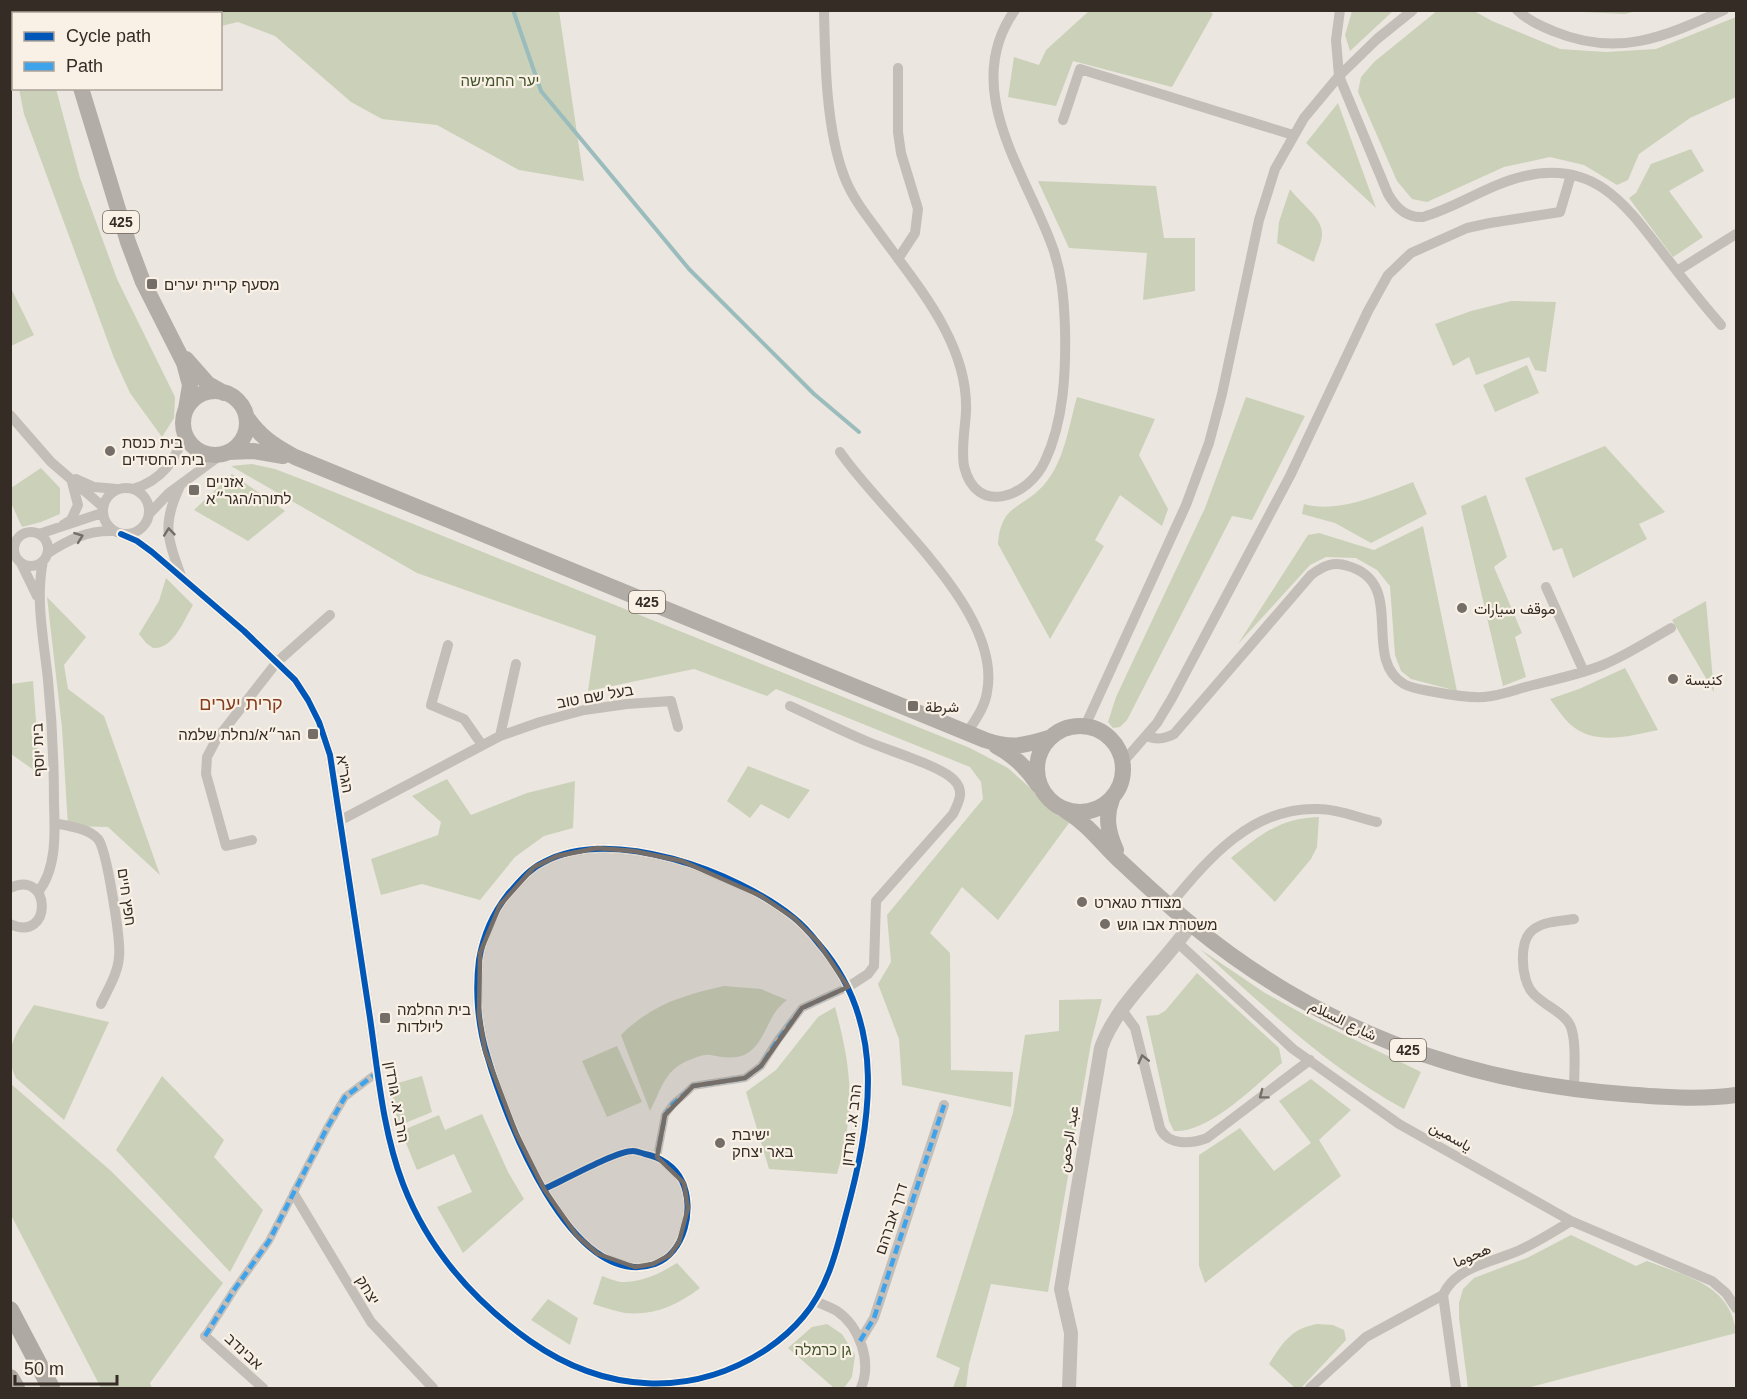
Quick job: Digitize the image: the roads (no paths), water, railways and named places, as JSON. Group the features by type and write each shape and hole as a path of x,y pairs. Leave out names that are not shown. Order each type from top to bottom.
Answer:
{"highway":[{"path":"10,1310 51,1389"},
{"path":"10,1378 16,1389"}],"main road":[{"name":"425","path":"82,90 131,252 147,291 178,349 188,375 189,385 183,420 188,440 202,453 269,453 310,463"},
{"name":"425","path":"178,349 208,384 234,398 254,428 269,443 310,463 985,740 1012,747 1025,746 1049,738 1059,730 1072,726 1085,726"},
{"path":"186,409 198,396 215,392 224,393"},
{"path":"225,453 237,446 244,437 246,416"},
{"path":"1085,726 1098,730 1110,738 1118,749 1122,762"},
{"path":"1040,787 1036,775 1037,761 1041,749 1049,738"},
{"name":"425","path":"985,740 1017,759 1028,770 1051,802 1066,811"},
{"name":"425","path":"1112,799 1123,775 1122,762"},
{"path":"1066,811 1090,812 1102,807 1112,799"},
{"name":"شارع السلام","path":"1112,799 1108,810 1108,829 1116,849 1131,870"},
{"name":"شارع السلام","path":"1066,811 1092,830 1112,852 1191,924 1244,964 1298,998 1376,1037 1418,1054 1464,1068 1574,1089 1654,1096 1737,1095"}],"street":[{"path":"824,10 826,77 835,141 844,176 855,199 936,314 959,362 966,390 964,464 970,481 981,494 990,497 1005,497 1017,492 1034,479 1045,462 1054,437 1064,378 1063,287 1058,265 1051,242 1007,143 996,106 994,63 1001,39 1016,10"},
{"path":"1340,10 1336,40 1339,76 1388,194 1396,206 1409,216 1419,218 1496,185 1525,176 1551,173 1571,175 1597,185 1618,198 1721,325"},
{"path":"1085,726 1186,505 1209,443 1222,394 1263,203 1275,169 1293,135 1339,76 1377,39 1413,10"},
{"path":"1517,10 1533,21 1563,35 1607,44 1630,43 1655,38 1724,10"},
{"path":"898,68 898,132 901,153 918,208 915,233 898,259"},
{"path":"1063,120 1080,69 1293,135"},
{"path":"1122,762 1157,723 1172,698 1290,476 1368,311 1388,275 1412,253 1467,228 1560,212 1571,175"},
{"path":"1677,271 1737,234"},
{"path":"10,415 29,439 102,510 105,523 117,532"},
{"path":"60,470 94,487 132,489 144,486 162,473 176,455 184,431"},
{"path":"840,452 953,587 980,636 988,668 988,690 985,704 967,733"},
{"path":"21,563 30,566 77,537 102,530 127,535 142,528 149,514 161,501 225,453"},
{"path":"58,529 71,520 78,505 70,479"},
{"path":"180,486 170,507 168,525 171,549 182,579"},
{"path":"40,604 13,548 16,541 24,534 39,534 58,529 102,510 110,494 117,489"},
{"path":"132,489 146,500 149,514"},
{"name":"הגר\"א","path":"142,528 147,545 152,552"},
{"name":"הגר\"א","path":"117,532 137,541 152,552 277,662 295,680 308,700 319,722 330,755 372,1034"},
{"path":"39,534 46,542 46,557 40,585 40,604"},
{"path":"1146,735 1155,739 1165,739 1174,734 1311,575 1322,566 1331,564 1343,564 1365,573 1378,589 1385,657 1389,668 1403,683 1418,689 1452,695 1485,697 1584,672 1624,655 1671,628"},
{"path":"1546,587 1584,672"},
{"name":"בית יוסף","path":"38,892 46,882 50,869 55,823 51,718 40,604"},
{"path":"252,840 226,846 207,774 207,757 216,740 277,662 330,615"},
{"path":"448,645 431,705 464,719 482,745"},
{"path":"500,736 516,664"},
{"name":"בעל שם טוב","path":"341,820 500,736 540,722 584,711 627,704 671,701 678,727"},
{"path":"657,1156 665,1115 693,1086 745,1078 761,1066 802,1008 848,987 868,974 874,966 876,901 953,813 961,800 961,791 956,781 944,772 865,741 790,706"},
{"path":"1170,905 1206,861 1228,842 1250,827 1271,818 1299,809 1322,808 1377,822"},
{"name":"חפץ חיים","path":"55,823 93,835 99,840 107,864 120,954 113,979 101,1004"},
{"name":"הרב א. גורדון","path":"372,1034 392,1148 403,1183 423,1225 450,1267 480,1302 521,1335 570,1366 639,1384 697,1382 722,1374 777,1342 801,1320 815,1300 835,1258 858,1172 868,1103 869,1067 865,1037 856,1002 837,966 818,942 794,918 761,896 682,861 634,851 597,848 575,850 534,867 519,881 500,905 489,924 480,953 479,1015 485,1051 516,1133 544,1189"},
{"path":"10,888 20,884 27,885 38,892 43,906 38,920 27,927 10,924"},
{"path":"1574,919 1541,925 1532,930 1526,940 1522,960 1526,984 1533,994 1570,1024 1573,1035 1574,1089"},
{"name":"عبد الرحمن","path":"1069,1389 1071,1333 1061,1289 1098,1059 1104,1038 1122,1010 1191,924"},
{"name":"ياسمين","path":"1178,943 1293,1049 1399,1124 1571,1221 1712,1281 1726,1293 1737,1308"},
{"path":"1122,1010 1135,1028 1160,1128 1163,1135 1171,1140 1187,1143 1206,1138 1310,1060"},
{"path":"205,1336 269,1240 345,1097 378,1072"},
{"name":"דרך אברהם","path":"860,1341 874,1318 944,1105"},
{"path":"632,1151 657,1156 674,1169 684,1183 688,1208 686,1224 670,1256 653,1264 635,1267 616,1263 598,1254 577,1236 544,1189 632,1151"},
{"name":"יצחק","path":"294,1194 371,1322 433,1389"},
{"name":"هحوما","path":"1443,1295 1454,1278 1467,1270 1523,1249 1571,1221"},
{"path":"1310,1389 1366,1337 1443,1295 1456,1389"},
{"path":"815,1300 837,1312 851,1325 860,1341 865,1362 864,1382 861,1389"},
{"name":"אבינדב","path":"205,1336 262,1389"}],"waterway":[{"path":"513,10 541,91 689,269 814,394 859,432"}],"place":[{"name":"מסעף קריית יערים","path":"152,284"},
{"name":"בית כנסת בית החסידים","path":"110,451"},
{"name":"אזניים לתורה/הגר״א","path":"194,490"},
{"name":"موقف سيارات","path":"1462,608"},
{"name":"كنيسة","path":"1673,679"},
{"name":"شرطة","path":"913,706"},
{"name":"הגר״א/נחלת שלמה","path":"313,734"},
{"name":"מצודת טגארט","path":"1082,902"},
{"name":"משטרת אבו גוש","path":"1105,924"},
{"name":"בית החלמה ליולדות","path":"385,1018"},
{"name":"ישיבת באר יצחק","path":"720,1143"}],"district":[{"name":"קרית יערים","path":"241,704"}],"park label":[{"name":"יער החמישה","path":"500,80"},
{"name":"גן כרמלה","path":"823,1349"}]}
